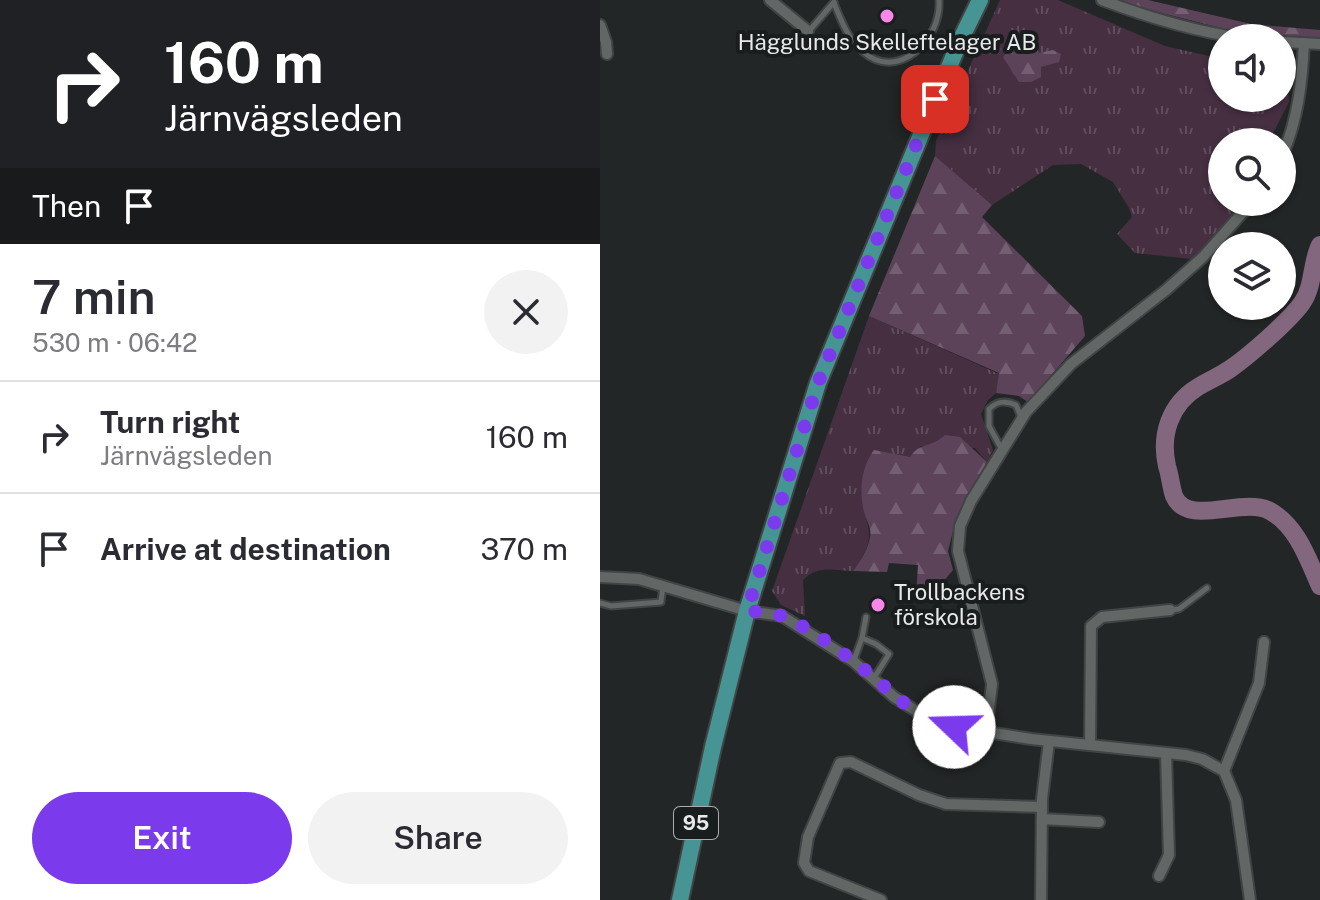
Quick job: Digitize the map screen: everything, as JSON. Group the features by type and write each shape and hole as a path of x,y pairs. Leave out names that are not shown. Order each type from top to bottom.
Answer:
{"main road":[{"name":"95","path":"680,900 713,747 747,611 818,383 959,43 980,0"}],"street":[{"path":"770,0 808,31"},
{"path":"1102,0 1137,14 1208,33"},
{"path":"600,25 607,54"},
{"path":"1296,43 1320,44"},
{"path":"1293,128 1302,82 1304,43"},
{"path":"986,732 992,684 958,551 960,526 1001,448 1022,418 1071,364 1203,257 1240,216"},
{"path":"600,577 639,579 747,611 782,616 853,661 894,697 937,724 1202,759 1224,771 1236,800 1250,900"},
{"path":"1090,744 1091,626 1102,617 1170,610"},
{"path":"1224,771 1259,683 1264,642"},
{"path":"1041,900 1042,807 1049,741"},
{"path":"1159,876 1169,855 1166,753"},
{"path":"881,900 809,871 804,863 808,837 840,763 851,762 919,795 946,804 1042,807"},
{"path":"1042,819 1099,822"}],"lane":[{"path":"808,31 834,2 846,30 862,52 873,58 897,61 912,55 931,37 940,13 939,0"},
{"path":"1001,448 989,426 989,409 994,404 1009,402 1016,405 1022,418"},
{"path":"600,603 611,606 661,602 664,585"},
{"path":"1170,610 1179,609 1207,588"},
{"path":"853,661 866,617"},
{"path":"862,638 889,654 874,678"}],"green space":[{"path":"1000,0 1058,0 1165,46 1208,56 1208,112 1284,112 1276,128 1208,128 1208,216 1230,216 1216,232 1208,232 1208,241 1192,259 1135,253 1117,234 1132,217 1129,208 1113,182 1081,164 1053,165 992,205 935,156 936,141"},
{"path":"1110,0 1148,0 1251,24 1208,25"},
{"path":"1296,28 1320,30 1320,40 1296,39"},
{"path":"1053,50 1061,54 1059,62 1041,67 1041,77 1031,82 1019,82 1003,57 1007,52"},
{"path":"935,156 992,205 982,217 1082,316 1085,336 1028,402 1019,396 996,393 999,373 869,316"},
{"path":"869,316 999,374 996,393 988,400 981,414 993,450 987,462 975,448 921,446 910,457 888,454 864,510 869,535 863,555 853,571 820,570 803,580 805,616 781,605 772,591"},
{"path":"945,435 960,437 987,462 955,523 948,551 953,570 933,594 916,597 918,565 889,563 887,572 853,571 866,551 870,534 862,504 862,480 874,450 910,457 918,449"}],"waterway":[{"path":"1320,245 1309,289 1302,303 1247,356 1180,402 1169,421 1165,443 1174,496 1181,505 1203,511 1245,507 1270,511 1295,534 1320,586"}],"place":[{"name":"Hägglunds Skelleftelager AB","path":"887,16"},
{"name":"Trollbackens förskola","path":"878,605"}],"route":[{"path":"935,99 818,383 747,611 782,616 853,661 915,711 937,724 954,727"}]}
